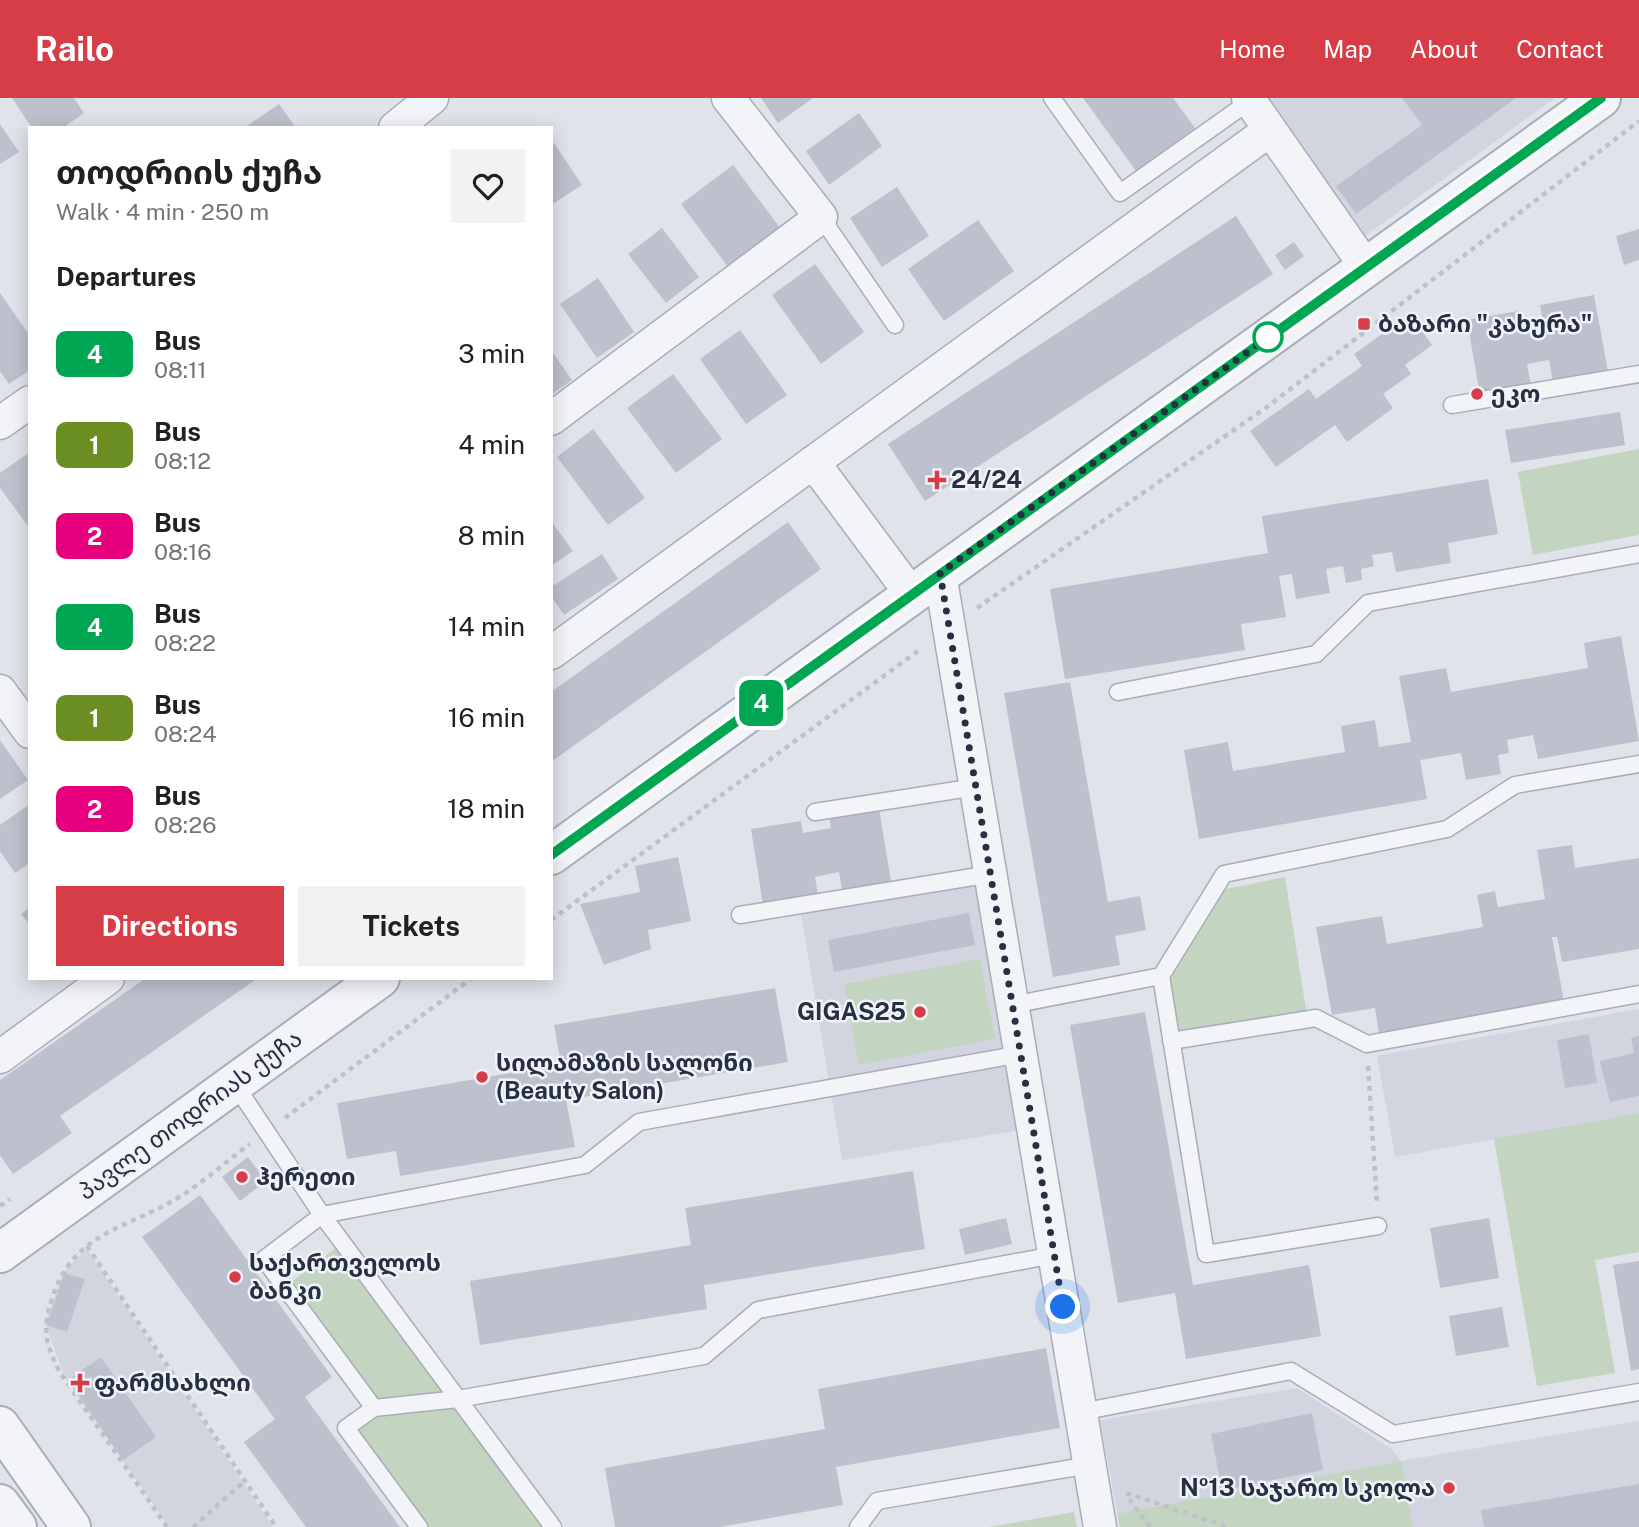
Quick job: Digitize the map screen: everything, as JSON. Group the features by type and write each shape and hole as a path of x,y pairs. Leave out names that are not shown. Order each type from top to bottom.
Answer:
{"street":[{"path":"398,126 432,98"},
{"path":"553,418 821,217 729,98"},
{"path":"553,854 1601,98"},
{"path":"1249,99 1366,267"},
{"path":"553,652 1270,130"},
{"path":"0,423 28,403"},
{"path":"813,462 926,584 949,628 1090,1465 1106,1506"},
{"path":"0,691 28,729"},
{"path":"0,1057 105,980"},
{"name":"პავლე თოდრიას ქუჩა","path":"0,1253 377,980"},
{"path":"0,1426 71,1527"},
{"path":"0,1504 17,1527"}],"lane":[{"path":"1052,98 1120,193 1249,99"},
{"path":"821,217 895,325"},
{"path":"1452,405 1639,374"},
{"path":"1118,692 1316,654 1368,603 1639,554"},
{"path":"1378,1226 1206,1254 1161,976 1224,874 1447,829 1515,785 1639,764"},
{"path":"815,812 976,787"},
{"path":"740,915 991,874"},
{"path":"1012,1005 1161,976"},
{"path":"1171,1041 1316,1018 1367,1044 1639,993"},
{"path":"374,1408 264,1259 323,1215 585,1166 639,1122 1021,1054"},
{"path":"234,1083 323,1215 553,1527"},
{"path":"419,1527 346,1428 374,1408 458,1399 704,1356 758,1310 1054,1255"},
{"path":"1081,1412 1291,1371 1393,1434 1639,1392"},
{"path":"858,1527 877,1501 1090,1465"}],"path":[{"path":"553,918 949,628 1267,407 1639,121"},
{"path":"167,1527 59,1371 48,1347 44,1323 65,1267 101,1234 180,1196 469,980"},
{"path":"1367,1044 1378,1226"},
{"path":"86,1245 276,1527"},
{"path":"193,1527 245,1481"},
{"path":"1106,1506 1150,1527"},
{"path":"1106,1506 1228,1527"}],"shaded area":[{"path":"1259,98 1555,98 1361,239"},
{"path":"984,884 1025,1129 842,1160 801,914"},
{"path":"1639,1009 1639,1113 1395,1157 1377,1056"},
{"path":"87,1249 273,1527 169,1527 65,1378 45,1323 64,1271"},
{"path":"1297,1388 1393,1450 1401,1461 1639,1421 1639,1527 1120,1527 1100,1420"}],"green space":[{"path":"1639,449 1639,535 1533,555 1518,472"},
{"path":"1285,877 1307,1016 1179,1037 1170,979 1226,889"},
{"name":"GIGAS25","path":"980,959 995,1039 859,1065 844,984"},
{"path":"1639,1113 1639,1252 1595,1260 1615,1373 1537,1386 1494,1139"},
{"path":"336,1248 543,1527 428,1527 356,1430 379,1412 286,1286"},
{"path":"1401,1461 1413,1527 1120,1527 1117,1514"},
{"path":"1074,1512 1077,1527 989,1527"}],"building":[{"path":"12,98 74,98 84,113 66,126 31,126"},
{"path":"761,98 813,98 778,123"},
{"path":"1083,98 1173,98 1195,128 1136,171"},
{"path":"1402,98 1516,98 1356,214 1336,186 1422,125"},
{"path":"279,104 295,126 247,126"},
{"path":"859,113 882,146 829,185 806,151"},
{"path":"0,124 19,152 0,164"},
{"path":"553,143 582,185 553,204"},
{"path":"733,165 780,228 728,267 681,204"},
{"path":"897,187 929,236 882,267 850,218"},
{"path":"1236,216 1273,274 925,501 888,444"},
{"path":"978,220 1014,271 944,321 908,269"},
{"path":"662,228 699,277 666,303 628,254"},
{"path":"1639,229 1639,260 1624,265 1616,236"},
{"path":"1294,242 1304,256 1285,270 1275,255"},
{"path":"815,264 864,332 821,364 772,295"},
{"path":"598,278 634,332 597,358 560,304"},
{"path":"0,293 28,333 28,371 9,384 0,371"},
{"path":"1594,295 1608,372 1553,382 1549,360 1527,364 1531,386 1480,395 1467,320 1518,311 1522,332 1544,328 1540,305"},
{"path":"1410,314 1432,345 1405,365 1411,374 1383,394 1393,408 1347,442 1335,425 1276,467 1250,431 1309,389 1316,399 1362,366 1354,354"},
{"path":"740,330 787,395 746,424 700,359"},
{"path":"553,353 572,380 553,394"},
{"path":"673,374 722,439 676,473 627,408"},
{"path":"1620,412 1625,445 1511,463 1505,430"},
{"path":"593,429 645,498 608,525 557,457"},
{"path":"28,453 28,526 0,488 0,473"},
{"path":"1488,479 1498,534 1448,543 1451,563 1396,572 1392,552 1372,555 1374,566 1361,569 1362,580 1346,583 1343,566 1326,569 1330,593 1296,599 1292,574 1279,576 1286,617 1241,624 1245,650 1065,679 1050,589 1268,553 1262,516"},
{"path":"788,522 821,569 553,761 553,691"},
{"path":"553,524 573,551 553,565"},
{"path":"602,554 618,579 564,615 553,599 553,586"},
{"path":"1621,636 1639,741 1538,759 1533,735 1507,740 1509,753 1498,755 1501,774 1466,780 1461,753 1420,760 1427,799 1199,839 1184,750 1228,742 1233,771 1345,752 1341,726 1375,720 1379,747 1411,742 1399,676 1446,668 1451,692 1588,668 1584,643"},
{"path":"1070,682 1108,902 1140,896 1146,930 1115,936 1120,965 1053,977 1004,693"},
{"path":"0,740 28,780 0,799"},
{"path":"28,805 28,864 15,873 0,851 0,825"},
{"path":"879,808 891,882 842,890 839,872 815,877 818,895 763,905 751,829 801,821 803,833 831,828 829,816"},
{"path":"1572,845 1575,868 1639,858 1639,949 1562,962 1557,937 1552,937 1564,1001 1379,1033 1375,1008 1332,1015 1316,927 1382,916 1387,944 1483,927 1477,895 1495,891 1498,907 1545,899 1537,850"},
{"path":"678,857 691,921 648,930 651,949 604,965 580,904 640,892 635,866"},
{"path":"28,909 28,923 21,914"},
{"path":"969,913 975,945 834,972 828,940"},
{"path":"143,980 255,980 60,1116 72,1133 13,1174 0,1155 0,1080"},
{"path":"775,988 788,1062 566,1100 575,1147 400,1176 396,1151 347,1159 337,1103 561,1064 554,1025"},
{"path":"1145,1012 1193,1285 1309,1265 1321,1336 1186,1359 1175,1293 1118,1303 1070,1025"},
{"path":"1589,1034 1597,1083 1565,1088 1557,1040"},
{"path":"1639,1036 1639,1096 1610,1102 1600,1061 1634,1053 1631,1038"},
{"path":"248,1157 266,1181 240,1201 222,1177"},
{"path":"913,1171 925,1249 704,1285 707,1309 480,1345 470,1281 691,1245 685,1208"},
{"path":"200,1195 332,1377 305,1397 400,1527 306,1527 244,1442 275,1419 142,1237"},
{"path":"1006,1218 1012,1244 965,1255 959,1229"},
{"path":"1489,1218 1499,1278 1440,1288 1430,1228"},
{"path":"1639,1261 1639,1369 1631,1371 1613,1265"},
{"path":"64,1273 85,1279 67,1332 47,1325"},
{"path":"1502,1307 1509,1347 1456,1356 1449,1316"},
{"path":"1046,1348 1060,1428 836,1467 843,1505 720,1527 615,1527 605,1468 825,1429 818,1389"},
{"path":"101,1357 156,1437 123,1460 68,1380"},
{"path":"1312,1413 1323,1470 1222,1490 1211,1434"},
{"path":"1639,1484 1639,1527 1484,1527 1481,1510"}],"bus line":[{"name":"4","path":"553,854 1601,98"}],"place":[{"name":"ბაზარი \"კახურა\"","path":"1364,324"},
{"name":"ეკო","path":"1477,394"},
{"name":"24/24","path":"937,480"},
{"name":"GIGAS25","path":"920,1012"},
{"name":"სილამაზის სალონი (Beauty Salon)","path":"482,1077"},
{"name":"ჰერეთი","path":"242,1177"},
{"name":"საქართველოს ბანკი","path":"235,1277"},
{"name":"ფარმსახლი","path":"80,1383"},
{"name":"№13 საჯარო სკოლა","path":"1449,1488"}],"route":[{"path":"1063,1307 940,573 1277,331 1268,337"}]}
